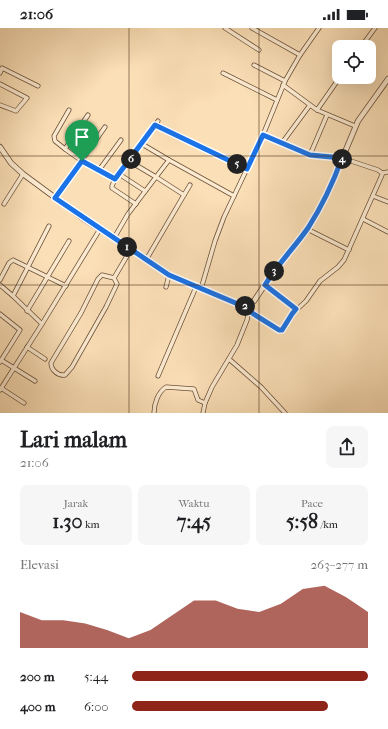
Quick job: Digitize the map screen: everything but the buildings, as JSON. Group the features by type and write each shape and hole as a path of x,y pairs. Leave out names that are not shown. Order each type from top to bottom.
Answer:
{"street":[{"path":"225,28 259,50"},
{"path":"252,28 300,55"},
{"path":"201,289 215,241 234,196 263,135 284,83 300,55 318,30 311,28"},
{"path":"366,40 375,28"},
{"path":"254,65 284,83 317,110 355,126"},
{"path":"0,73 1,68 38,86"},
{"path":"222,73 277,100"},
{"path":"0,148 23,174 55,198 169,275 244,306 250,304 256,299 307,229 326,196 355,126 388,79"},
{"path":"0,84 27,98 16,111 0,105"},
{"path":"317,110 335,84"},
{"path":"282,143 310,105"},
{"path":"69,110 54,136 55,141 82,161 115,179"},
{"path":"65,148 88,115"},
{"path":"310,155 327,115"},
{"path":"136,204 112,188 112,186 115,179 158,121"},
{"path":"155,125 247,169"},
{"path":"55,198 105,127"},
{"path":"263,135 310,155 342,158 378,170 382,173 388,172"},
{"path":"99,170 120,140"},
{"path":"142,144 234,196"},
{"path":"114,238 145,191 169,160"},
{"path":"129,162 184,195"},
{"path":"249,311 281,330 284,328 292,314 306,301 320,281 341,264 363,219 382,173"},
{"path":"4,204 23,174"},
{"path":"119,174 145,191"},
{"path":"146,260 190,185"},
{"path":"373,196 388,202"},
{"path":"363,219 388,232"},
{"path":"13,296 50,226"},
{"path":"24,403 0,389 66,286 100,229"},
{"path":"307,229 349,250"},
{"path":"27,311 70,241"},
{"path":"114,278 131,249"},
{"path":"0,280 11,261 15,260 66,286"},
{"path":"102,275 114,278 117,283 72,367 65,375 58,374 52,369 51,363 78,318 100,276 102,275"},
{"path":"166,287 169,275"},
{"path":"265,285 296,309"},
{"path":"0,286 13,296 42,324"},
{"path":"158,376 196,287"},
{"path":"203,413 205,403 216,377 229,359 243,331 250,304"},
{"path":"0,315 20,330 1,361 35,381"},
{"path":"27,347 45,359"},
{"path":"229,359 241,368 268,394 285,413"},
{"path":"154,413 160,392 166,387 194,388 198,400 205,403"}],"route":[{"path":"155,125 247,169 263,135 310,155 342,158 335,178 318,211 307,229 265,285 296,309 286,322 284,328 279,330 249,311 250,304 244,306 238,304 169,275 55,198 82,161 115,179 155,125"}]}
